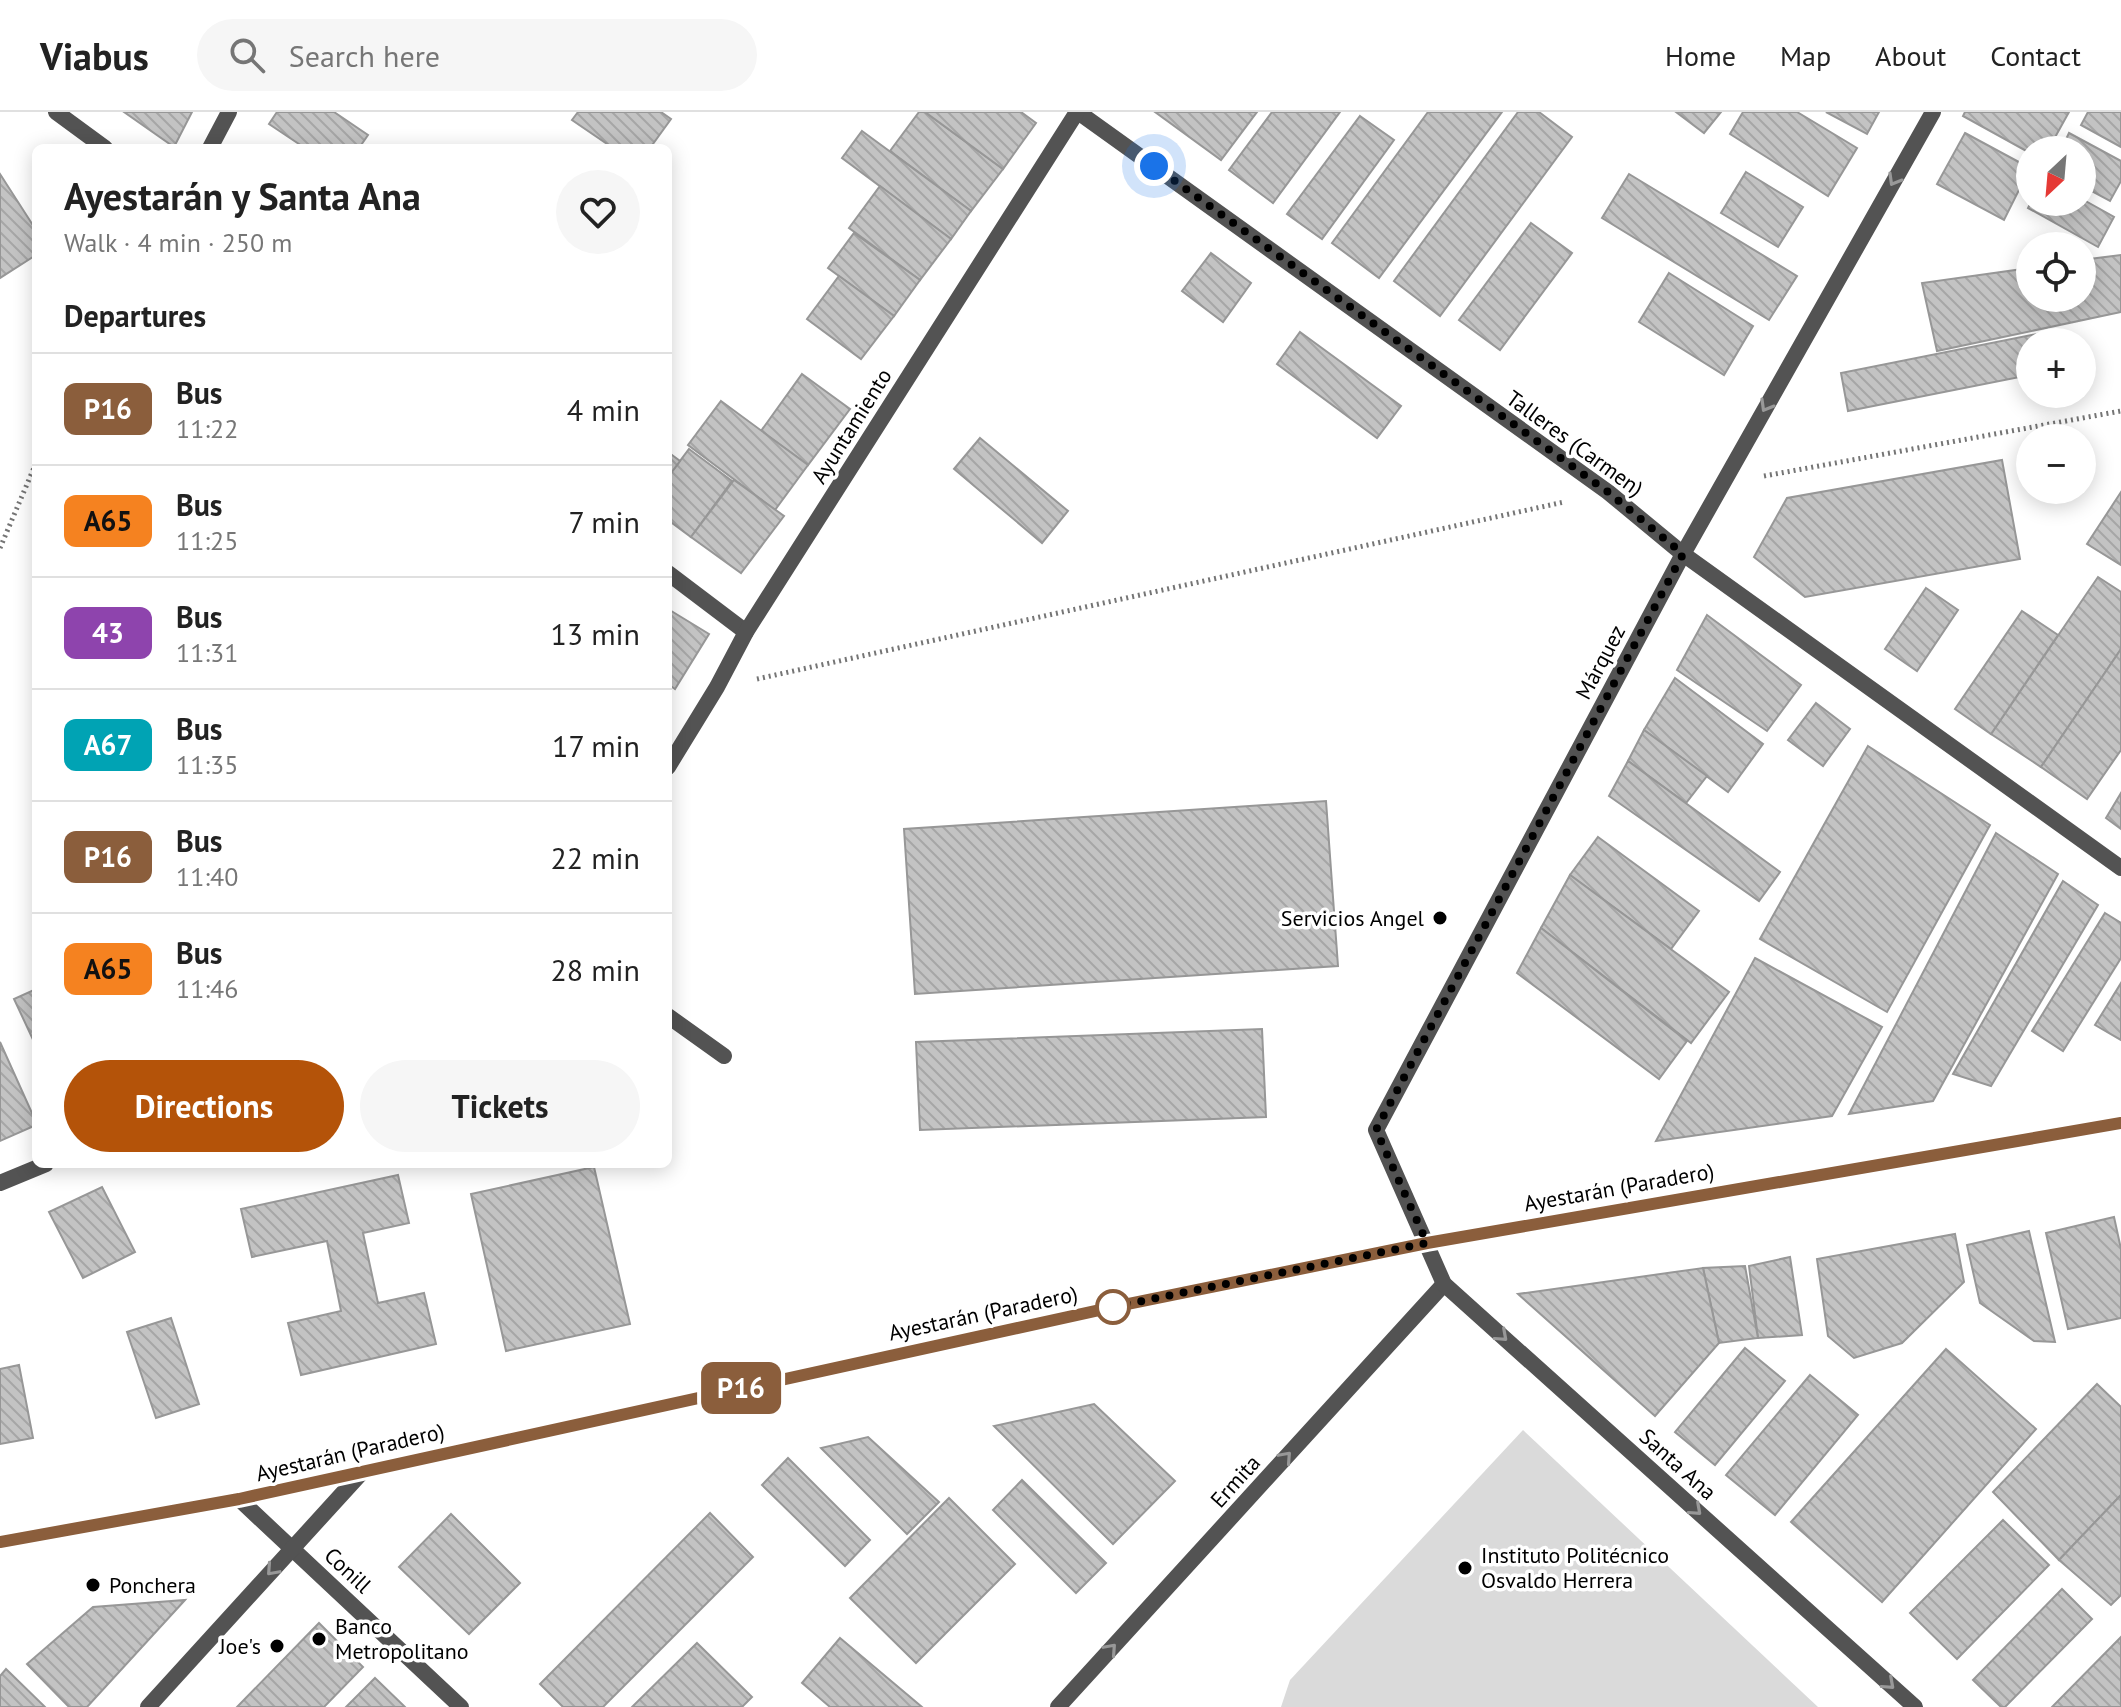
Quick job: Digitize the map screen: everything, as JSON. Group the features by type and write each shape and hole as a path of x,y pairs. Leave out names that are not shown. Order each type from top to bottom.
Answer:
{"main road":[{"name":"Ayestarán (Paradero)","path":"0,1542 239,1499 1118,1306 1427,1243 2121,1123"}],"street":[{"path":"56,112 100,144"},
{"path":"212,144 229,112"},
{"name":"Talleres (Carmen)","path":"1077,112 1608,492 1683,554 2121,868"},
{"name":"Ayuntamiento","path":"672,760 746,632 1077,112"},
{"name":"Márquez","path":"1427,1243 1376,1130 1721,484 1933,112"},
{"path":"672,576 746,632"},
{"path":"672,1019 724,1056"},
{"path":"0,1183 36,1168"},
{"name":"Santa Ana","path":"1427,1243 1444,1284 1915,1707"},
{"name":"Ermita","path":"1058,1707 1444,1284"},
{"path":"148,1707 363,1471"},
{"name":"Conill","path":"239,1499 461,1707"}],"path":[{"path":"1721,484 2121,411"},
{"path":"0,548 32,472"},
{"path":"717,687 1608,492"}],"shaded area":[{"name":"Instituto Politécnico Osvaldo Herrera","path":"1523,1430 1818,1707 1281,1707 1290,1680"}],"building":[{"path":"124,112 192,112 176,144 170,144"},
{"path":"277,112 334,112 368,135 362,144 299,144 269,124"},
{"path":"578,112 661,112 671,119 653,144 607,144 572,120"},
{"path":"919,112 925,112 1003,169 971,211 890,151"},
{"path":"925,112 1021,112 1036,123 1003,169"},
{"path":"1155,112 1257,112 1221,160"},
{"path":"1272,112 1340,112 1273,203 1229,170"},
{"path":"1428,112 1502,112 1379,278 1332,243"},
{"path":"1518,112 1539,112 1572,137 1440,316 1394,281"},
{"path":"1676,112 1721,112 1704,133"},
{"path":"1743,112 1797,112 1857,148 1828,196 1730,134"},
{"path":"1826,112 1879,112 1867,134"},
{"path":"1965,112 2069,112 2056,136 2016,136 2016,145 1963,116"},
{"path":"2088,112 2121,112 2121,147 2081,125"},
{"path":"1360,116 1394,140 1322,239 1287,214"},
{"path":"862,131 971,211 951,239 842,158"},
{"path":"1965,133 2016,160 2016,196 2004,220 1937,184"},
{"path":"2096,148 2121,161 2121,181 2110,201 2096,194"},
{"path":"1746,172 1803,207 1778,247 1721,213"},
{"path":"0,174 32,224 32,258 0,278"},
{"path":"1629,174 1797,276 1769,320 1602,218"},
{"path":"880,186 951,239 920,280 849,228"},
{"path":"2096,207 2114,217 2098,247 2096,232 2071,232 2042,216 2096,216"},
{"path":"1531,223 1572,253 1500,350 1459,320"},
{"path":"854,233 920,280 894,316 828,268"},
{"path":"1211,253 1251,283 1223,322 1182,291"},
{"path":"2121,255 2121,312 2046,328 2016,328 2016,334 1937,351 1922,283 2016,270 2016,312 2096,312 2096,258"},
{"path":"1669,273 1753,326 1724,375 1639,322"},
{"path":"839,276 894,316 861,359 807,319"},
{"path":"1300,332 1401,406 1377,438 1277,364"},
{"path":"2016,338 2016,378 1848,411 1841,373"},
{"path":"802,374 850,409 808,465 761,431"},
{"path":"721,401 808,465 775,510 688,445"},
{"path":"980,438 1068,511 1042,543 954,469"},
{"path":"689,449 732,481 691,537 672,523 672,472"},
{"path":"672,455 680,461 672,472"},
{"path":"2002,460 2020,559 1805,597 1754,557 1787,498"},
{"path":"734,480 784,516 741,573 691,537"},
{"path":"2121,492 2121,565 2087,544"},
{"path":"2098,577 2121,592 2121,649 2041,767 1991,734"},
{"path":"1926,588 1958,610 1917,671 1885,649"},
{"path":"672,611 709,634 675,689 672,687"},
{"path":"2022,611 2058,635 1991,734 1955,709"},
{"path":"1707,615 1801,685 1767,731 1677,670"},
{"path":"2121,649 2121,750 2087,799 2041,767"},
{"path":"1675,678 1763,744 1728,792 1644,730"},
{"path":"1816,703 1850,729 1823,766 1788,740"},
{"path":"1644,730 1707,776 1686,803 1628,761"},
{"path":"1868,746 1990,825 1887,1012 1760,939"},
{"path":"1628,761 1780,872 1759,901 1609,796"},
{"path":"2121,793 2121,829 2106,818"},
{"path":"1326,801 1338,966 915,994 904,829"},
{"path":"1996,833 2058,874 1933,1101 1849,1114"},
{"path":"1598,837 1699,911 1671,949 1570,875"},
{"path":"1570,875 1729,992 1691,1043 1541,928"},
{"path":"2063,881 2098,905 1991,1086 1953,1074"},
{"path":"2105,913 2121,923 2121,958 2063,1051 2032,1031"},
{"path":"1541,928 1687,1041 1659,1079 1517,973"},
{"path":"1755,958 1882,1027 1832,1116 1656,1141"},
{"path":"2121,983 2121,1040 2095,1025"},
{"path":"32,991 32,1037 14,999"},
{"path":"1262,1029 1266,1117 920,1130 916,1042"},
{"path":"0,1042 32,1113 32,1127 0,1141"},
{"path":"594,1168 630,1324 506,1351 471,1194"},
{"path":"398,1175 409,1223 363,1233 378,1303 424,1293 436,1344 301,1375 288,1323 341,1311 327,1241 252,1257 241,1209"},
{"path":"102,1187 135,1252 83,1278 49,1212"},
{"path":"2114,1217 2121,1249 2121,1318 2068,1329 2046,1233"},
{"path":"2029,1231 2055,1342 2034,1341 1980,1303 1967,1245"},
{"path":"1955,1234 1964,1282 1902,1343 1854,1358 1828,1336 1817,1259"},
{"path":"1790,1257 1802,1335 1758,1338 1749,1266"},
{"path":"1745,1266 1758,1338 1719,1343 1703,1268"},
{"path":"1703,1268 1719,1343 1655,1416 1518,1294"},
{"path":"171,1318 199,1404 156,1418 127,1332"},
{"path":"1745,1348 1785,1381 1715,1465 1675,1432"},
{"path":"1946,1349 2036,1429 1882,1602 1791,1522"},
{"path":"19,1365 33,1438 0,1444 0,1369"},
{"path":"1810,1375 1858,1415 1775,1515 1726,1475"},
{"path":"2097,1384 2121,1407 2121,1495 2059,1560 1993,1492"},
{"path":"1094,1404 1175,1481 1113,1544 994,1426"},
{"path":"868,1437 939,1502 907,1534 821,1448"},
{"path":"788,1458 870,1540 845,1566 762,1485"},
{"path":"1022,1480 1106,1563 1076,1593 993,1510"},
{"path":"2121,1495 2121,1595 2111,1605 2059,1560"},
{"path":"949,1498 1015,1564 916,1663 850,1598"},
{"path":"710,1513 753,1557 603,1707 563,1707 540,1684"},
{"path":"451,1514 520,1583 469,1634 399,1567"},
{"path":"2003,1520 2049,1565 1957,1659 1910,1613"},
{"path":"2062,1589 2092,1619 2005,1707 2001,1707 1973,1680"},
{"path":"185,1600 87,1707 69,1707 27,1664 93,1607"},
{"path":"319,1623 363,1667 324,1707 237,1707"},
{"path":"2121,1637 2121,1707 2052,1707"},
{"path":"840,1638 922,1707 830,1707 802,1683"},
{"path":"697,1643 752,1697 742,1707 632,1707"},
{"path":"6,1669 45,1707 0,1707 0,1676"},
{"path":"375,1678 405,1707 346,1707"}],"bus line":[{"name":"P16","path":"0,1542 239,1499 1118,1306 1427,1243 2121,1123"}],"place":[{"name":"Servicios Angel","path":"1440,918"},
{"name":"Instituto Politécnico Osvaldo Herrera","path":"1465,1568"},
{"name":"Ponchera","path":"93,1585"},
{"name":"Banco Metropolitano","path":"319,1639"},
{"name":"Joe's","path":"277,1646"}],"route":[{"path":"1113,1307 1427,1243 1376,1130 1683,554 1608,492 1154,166"}]}
